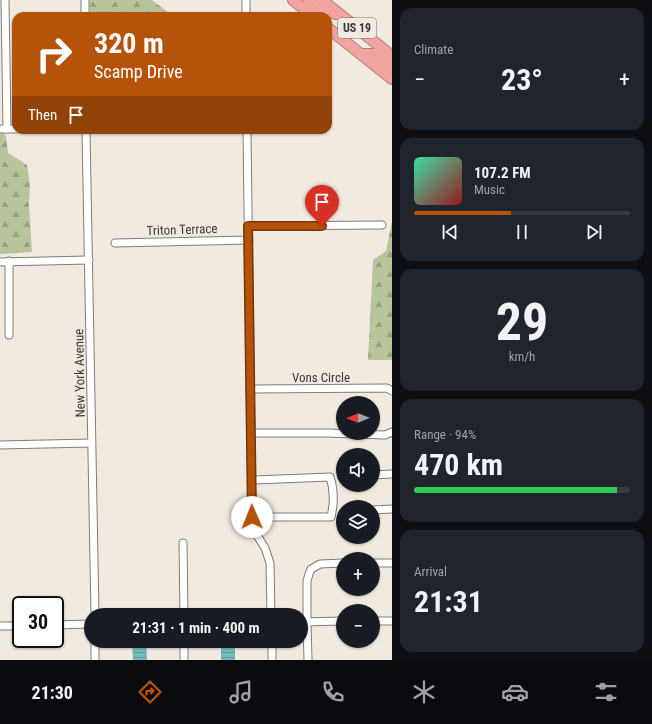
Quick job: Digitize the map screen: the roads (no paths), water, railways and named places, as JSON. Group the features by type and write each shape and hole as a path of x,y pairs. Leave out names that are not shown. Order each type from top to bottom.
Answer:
{"highway":[{"path":"293,0 308,12"},
{"path":"308,0 318,8 330,12"},
{"name":"US 19","path":"322,0 392,56"},
{"path":"332,13 344,17"},
{"name":"US 19","path":"332,31 392,79"},
{"path":"361,54 375,54 392,68"}],"street":[{"path":"3,129 6,0"},
{"path":"85,0 85,12"},
{"path":"246,0 246,12"},
{"name":"New York Avenue","path":"86,134 95,608"},
{"path":"247,134 252,517 255,532 265,548 270,563 271,608"},
{"path":"248,226 382,226"},
{"name":"Triton Terrace","path":"115,243 249,240"},
{"path":"0,262 89,260"},
{"path":"9,335 10,261"},
{"name":"Vons Circle","path":"250,389 387,388 392,391"},
{"path":"251,433 385,435 392,432"},
{"path":"0,445 91,443"},
{"path":"380,475 392,474"},
{"path":"252,480 330,477 332,484 333,510 331,517 252,517"},
{"path":"380,510 392,509"},
{"path":"183,544 184,608"},
{"path":"305,608 307,581 311,569 320,564 336,563"},
{"path":"380,563 392,563"},
{"path":"308,622 336,621"},
{"path":"380,621 392,621"},
{"path":"64,625 84,624"},
{"path":"0,626 12,626"},
{"path":"95,648 95,660"},
{"path":"184,648 184,660"},
{"path":"272,648 272,660"},
{"path":"307,648 308,660"}],"water":[{"path":"132,648 146,648 147,660 133,660"},
{"path":"221,648 235,648 235,660 221,660"}]}
